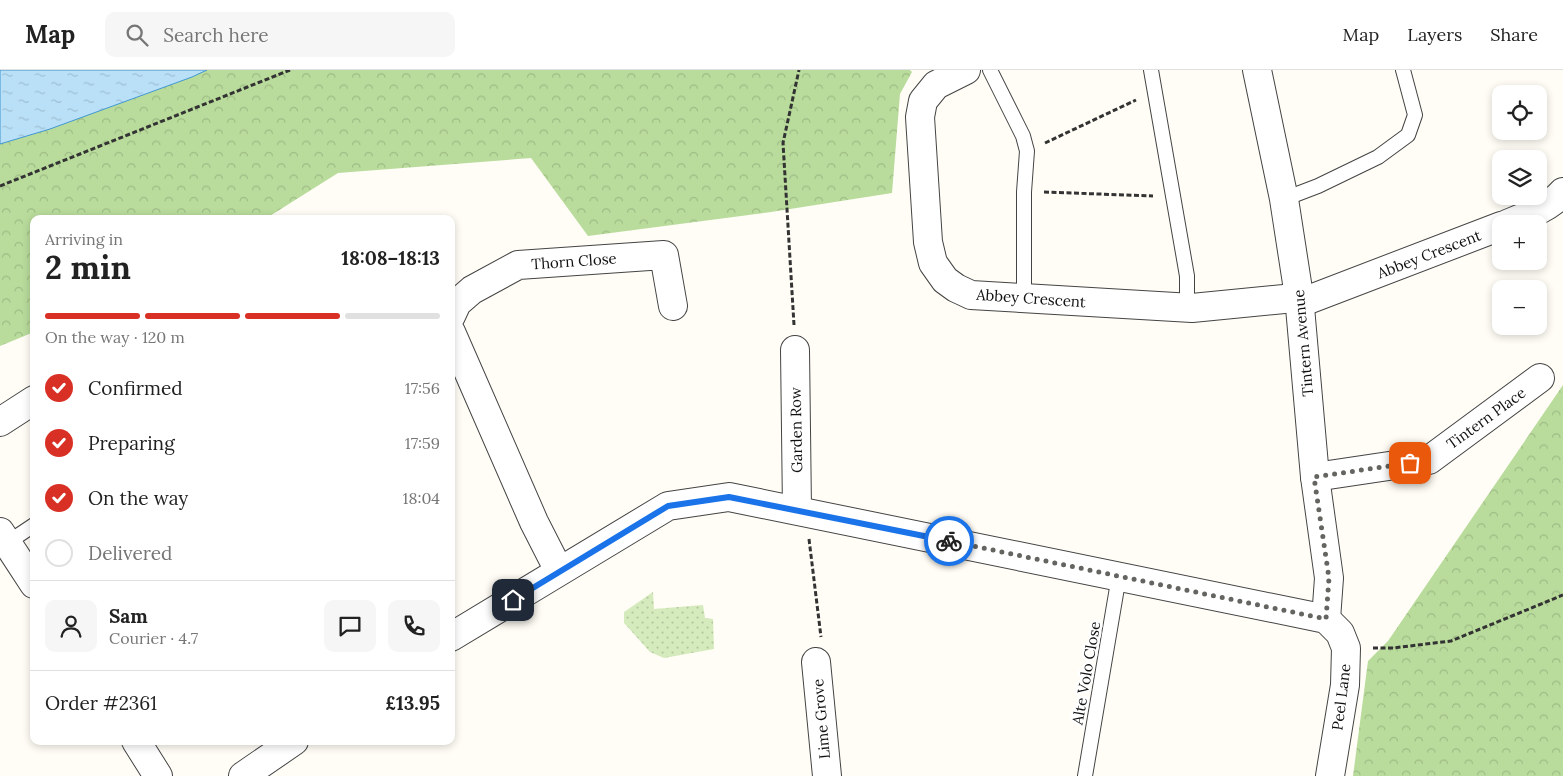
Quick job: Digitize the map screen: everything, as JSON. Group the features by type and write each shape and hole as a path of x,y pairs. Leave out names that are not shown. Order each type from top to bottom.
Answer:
{"street":[{"name":"Abbey Crescent","path":"966,70 936,85 923,101 920,117 928,242 933,263 945,280 971,295 1187,308 1299,299 1492,229"},
{"name":"Tintern Avenue","path":"1257,70 1284,199 1299,299 1314,477 1329,578 1326,619"},
{"path":"1529,215 1563,192"},
{"name":"Thorn Close","path":"455,307 457,303 472,290 518,265 664,255 673,306"},
{"path":"455,341 534,522 559,571"},
{"name":"Garden Row","path":"795,350 801,511"},
{"name":"Tintern Place","path":"1314,477 1429,460 1540,378"},
{"path":"0,422 30,403"},
{"path":"455,635 668,506 729,497 1326,619"},
{"path":"4,537 30,578"},
{"name":"Peel Lane","path":"1326,619 1340,633 1346,648 1345,685 1330,776"},
{"name":"Lime Grove","path":"816,662 827,776"},
{"path":"139,745 158,776"},
{"path":"243,776 288,745"}],"lane":[{"path":"990,70 1023,136 1027,151 1024,192 1024,299"},
{"path":"1151,70 1187,276 1187,308"},
{"path":"1284,199 1318,186 1378,156 1408,135 1416,115 1403,70"},
{"path":"4,537 30,527"},
{"name":"Alte Volo Close","path":"1085,776 1119,576"}],"path":[{"path":"0,186 290,70"},
{"path":"795,350 783,142 799,70"},
{"path":"1027,151 1155,92"},
{"path":"1024,192 1173,197"},
{"path":"801,511 822,645 816,662"},
{"path":"1346,648 1392,648 1451,641 1563,595"}],"green space":[{"path":"207,70 910,70 912,72 900,94 892,193 771,212 588,236 531,158 338,173 271,215 30,215 30,334 0,346 0,144 50,129"},
{"path":"1563,385 1563,776 1353,776 1368,661 1388,641"},
{"path":"653,592 654,609 703,605 705,618 713,619 714,649 664,658 650,652 624,623 624,612"}],"water":[{"path":"0,70 207,70 50,129 0,144"}],"way so far":[{"path":"949,541 1326,619 1329,578 1314,477 1410,463"}],"route":[{"path":"513,600 668,506 729,497 949,541"}]}
